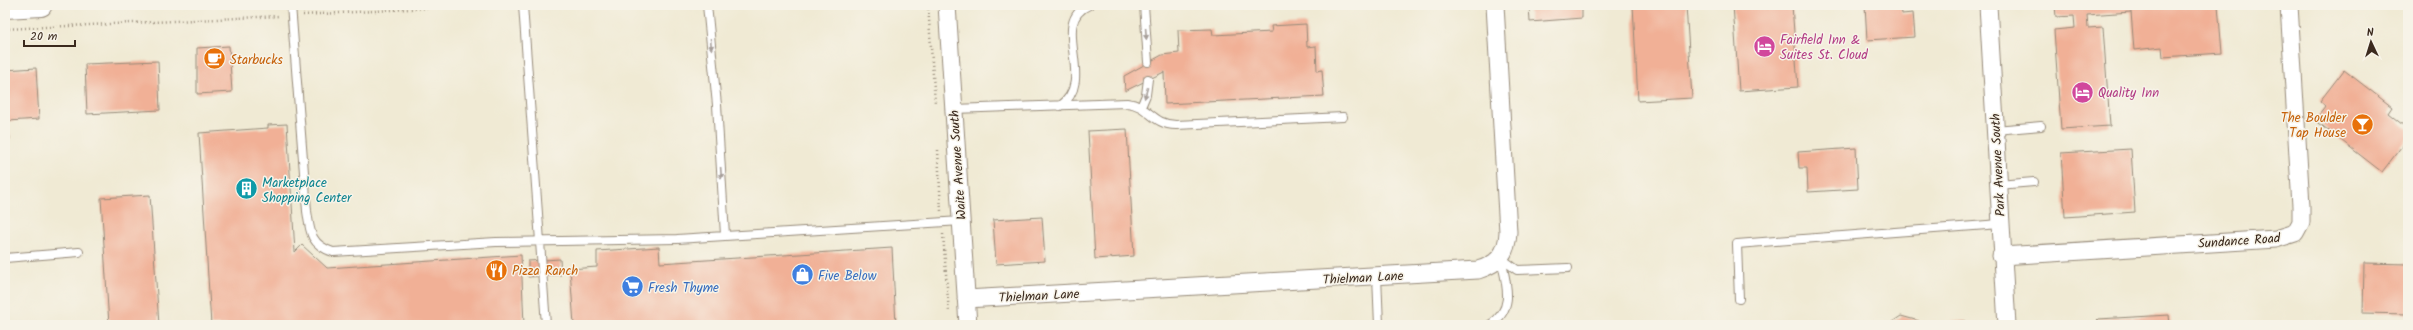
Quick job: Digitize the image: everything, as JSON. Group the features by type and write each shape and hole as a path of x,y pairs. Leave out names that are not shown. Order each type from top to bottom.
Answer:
{"highway":[{"path":"5,7 41,5"}],"street":[{"name":"Waite Avenue South","path":"947,5 968,325"},
{"path":"1495,5 1508,232 1508,245 1501,258"},
{"name":"Park Avenue South","path":"1988,5 2001,256 2007,325"},
{"name":"Sundance Road","path":"2001,256 2276,239 2295,233 2301,222 2301,212 2289,5"},
{"name":"Thielman Lane","path":"966,299 1478,270 1492,266 1501,258"}],"lane":[{"path":"291,5 309,226 314,240 321,248 333,252 496,242 643,240 961,221"},
{"path":"523,5 538,242 546,325"},
{"path":"707,5 717,105 725,235"},
{"path":"1059,106 1071,97 1076,83 1072,36 1074,19 1079,12 1089,5"},
{"path":"1144,5 1148,62"},
{"path":"1141,107 1146,95 1148,79"},
{"path":"954,109 1127,103 1141,107 1160,123 1167,125 1343,117"},
{"path":"1995,130 2041,126"},
{"path":"1998,185 2034,182"},
{"path":"1739,299 1737,244 2000,224"},
{"path":"5,258 79,252"},
{"path":"1501,258 1517,270 1568,268"},
{"path":"1490,325 1500,319 1506,308 1507,290 1501,258"},
{"path":"1376,276 1379,325"}],"path":[{"path":"5,29 480,5"},
{"path":"928,5 935,106"},
{"path":"938,145 949,318"}],"building":[{"path":"1529,5 1582,5 1582,18 1530,22"},
{"path":"1633,5 1686,5 1692,98 1638,101"},
{"name":"Fairfield Inn & Suites St. Cloud","path":"1733,5 1792,5 1798,87 1739,91"},
{"path":"1865,5 1901,5 1902,14 1913,13 1915,37 1867,40"},
{"name":"Quality Inn","path":"2055,5 2218,5 2222,53 2163,57 2162,47 2134,50 2131,12 2087,15 2088,28 2103,27 2110,126 2061,129 2054,30 2075,28 2074,16 2056,17"},
{"path":"1306,24 1307,47 1316,46 1317,71 1322,70 1324,96 1165,104 1164,72 1125,91 1124,76 1162,55 1179,53 1178,30 1212,29 1213,35 1272,32 1271,26"},
{"name":"Starbucks","path":"229,46 232,92 197,94 197,48"},
{"path":"158,61 160,110 87,114 85,64"},
{"path":"36,68 39,119 8,121 10,139 5,139 5,70"},
{"name":"The Boulder Tap House","path":"2344,70 2392,107 2388,113 2408,129 2408,138 2382,172 2315,120 2326,106 2320,101"},
{"name":"Marketplace Shopping Center","path":"287,124 295,252 302,245 327,268 521,255 524,325 211,325 199,133 268,128 268,125"},
{"path":"1127,129 1134,256 1095,259 1088,131"},
{"path":"1856,148 1858,189 1808,192 1807,168 1799,168 1798,152"},
{"path":"2131,149 2135,212 2065,217 2061,153"},
{"path":"150,195 159,325 109,325 101,198"},
{"path":"1042,217 1045,261 996,264 993,220"},
{"path":"659,247 660,263 892,248 896,325 574,325 570,269 597,267 597,251"},
{"path":"560,259 561,275 528,277 528,261"},
{"path":"2364,263 2408,264 2408,314 2363,313"},
{"path":"2169,315 2170,325 2092,325 2098,319"},
{"path":"1901,316 1919,321 1918,324 1965,321 1969,325 1893,325 1892,322"}],"place":[{"name":"Fairfield Inn & Suites St. Cloud","path":"1765,46"},
{"name":"Starbucks","path":"214,59"},
{"name":"Quality Inn","path":"2083,92"},
{"name":"The Boulder Tap House","path":"2362,124"},
{"name":"Marketplace Shopping Center","path":"247,189"},
{"name":"Pizza Ranch","path":"497,270"},
{"name":"Five Below","path":"803,275"},
{"name":"Fresh Thyme","path":"633,287"}]}
